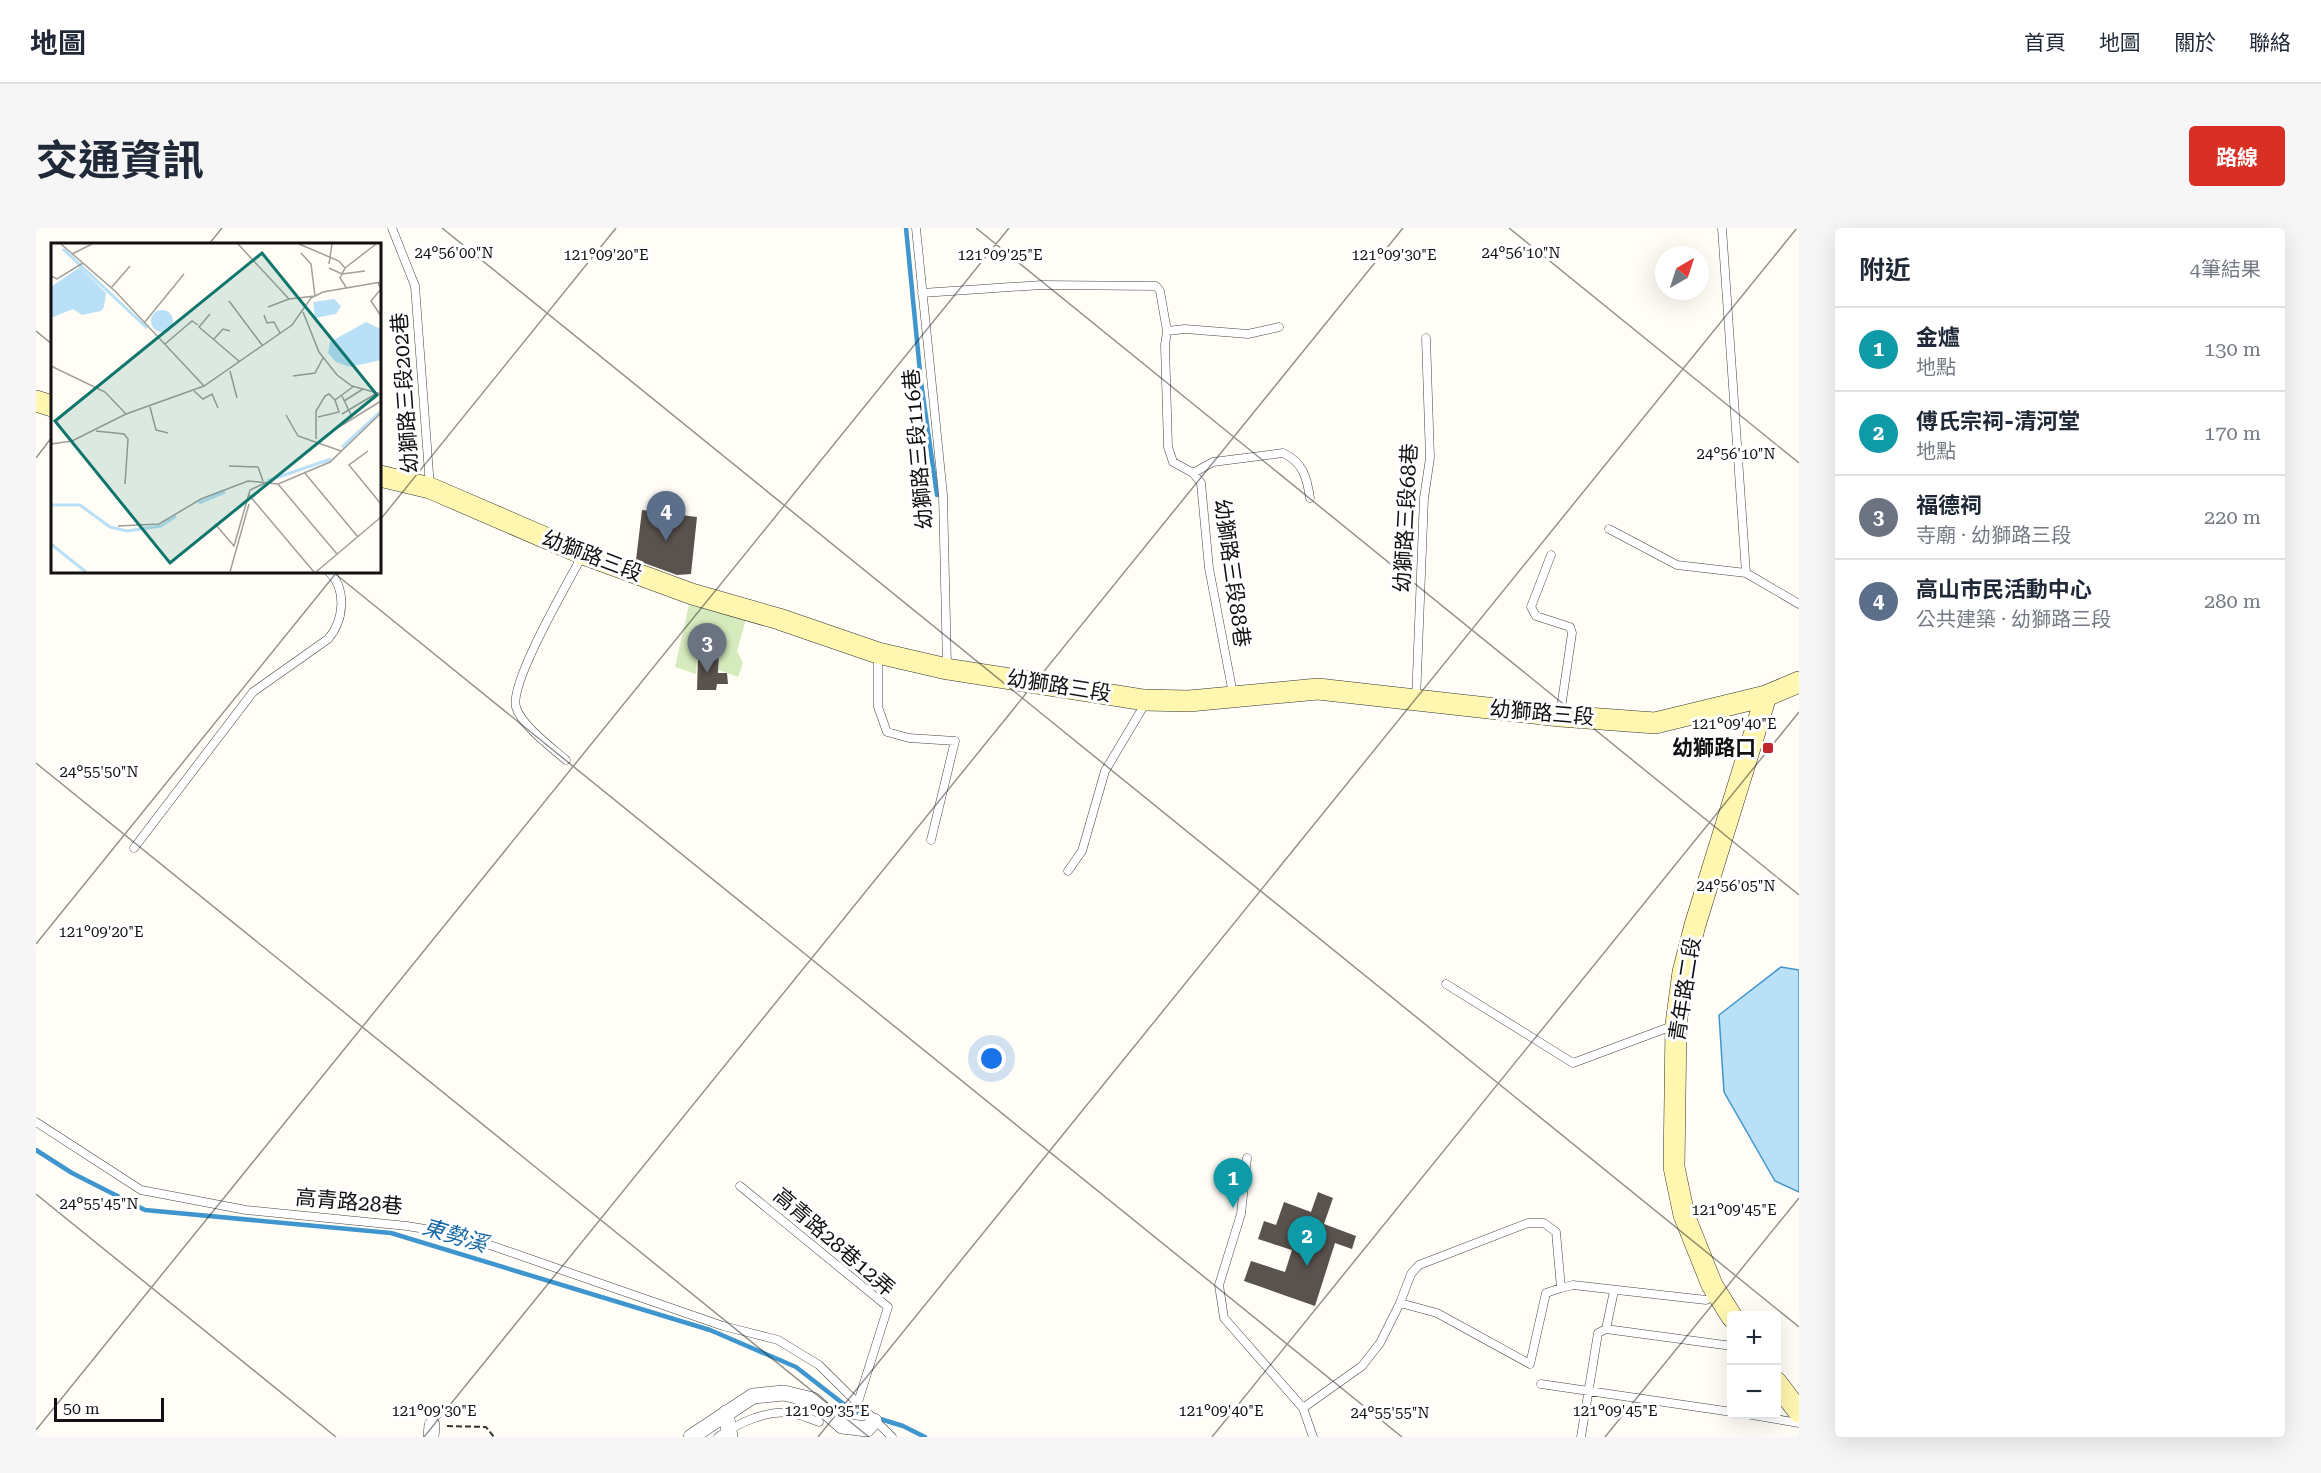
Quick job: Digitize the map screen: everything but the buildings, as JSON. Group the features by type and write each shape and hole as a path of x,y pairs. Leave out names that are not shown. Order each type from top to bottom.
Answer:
{"street":[{"path":"36,401 51,406"},
{"name":"幼獅路三段","path":"381,476 430,488 583,554 692,594 779,619 878,653 947,669 1144,700 1189,701 1318,689 1560,716 1655,723 1766,696 1799,682"},
{"name":"青年路二段","path":"1728,1311 1684,1215 1674,1167 1676,1024 1683,972 1695,925 1766,696"},
{"path":"1781,1389 1799,1412"},
{"path":"691,1437 753,1396 784,1393 813,1400 842,1426 867,1429 874,1421"},
{"path":"726,1413 726,1434"}],"lane":[{"name":"幼獅路三段202巷","path":"392,228 415,286 430,488"},
{"name":"幼獅路三段116巷","path":"916,228 943,495 947,669"},
{"path":"1722,228 1746,573"},
{"path":"922,293 1041,285 1156,286 1160,291 1167,331 1165,345 1168,447 1173,462 1193,473 1213,462 1283,453 1293,457 1302,466 1310,498"},
{"path":"1167,331 1185,329 1248,334 1279,327"},
{"name":"幼獅路三段68巷","path":"1416,701 1424,498 1430,458 1426,338"},
{"name":"幼獅路三段88巷","path":"1193,473 1201,483 1209,568 1233,696"},
{"path":"1609,529 1677,565 1746,573 1799,604"},
{"path":"566,760 532,729 516,708 515,696 539,638 583,554"},
{"path":"1551,555 1531,607 1536,616 1570,627 1572,633 1560,716"},
{"path":"134,848 253,692 328,639 336,629 342,595 338,580 330,573"},
{"path":"878,653 878,706 887,732 909,738 955,741 931,840"},
{"path":"1068,871 1082,852 1105,771 1142,709 1144,700"},
{"path":"1446,984 1573,1063 1676,1024"},
{"name":"高青路28巷","path":"36,1122 141,1190 246,1210 407,1226 461,1235 723,1326 778,1340 819,1365 892,1437"},
{"path":"1247,1158 1241,1214 1219,1285 1224,1318 1303,1408 1313,1437"},
{"name":"高青路28巷12弄","path":"740,1186 888,1307 858,1402"},
{"path":"1303,1408 1362,1366 1380,1343 1400,1303 1411,1274 1419,1265 1528,1223 1544,1223 1556,1232 1561,1288"},
{"path":"1400,1303 1437,1313 1530,1364 1546,1293 1573,1284 1614,1291 1706,1300 1718,1294"},
{"path":"1606,1329 1614,1291"},
{"path":"1581,1437 1598,1333 1606,1329 1727,1345"},
{"path":"1541,1384 1727,1411"},
{"path":"726,1434 759,1416 790,1413 819,1422"},
{"path":"1775,1419 1799,1423"}],"path":[{"path":"432,1431 486,1427 494,1437"}],"green space":[{"path":"689,605 746,619 737,651 743,663 738,677 719,670 719,655 697,655 696,674 675,667"}],"water":[{"path":"1781,967 1799,970 1799,1192 1775,1181 1724,1092 1719,1015"}],"waterway":[{"path":"906,228 921,382 937,495"},
{"name":"東勢溪","path":"36,1150 72,1173 145,1210 391,1233 710,1330 796,1367 850,1409"},
{"name":"東勢溪","path":"835,1406 867,1415"},
{"path":"877,1418 903,1426 925,1437"}],"place":[{"name":"高山市民活動中心","path":"666,541"},
{"name":"福德祠","path":"707,673"},
{"name":"幼獅路口","path":"1768,748"},
{"name":"金爐","path":"1233,1208"},
{"name":"傅氏宗祠-清河堂","path":"1307,1266"}]}
